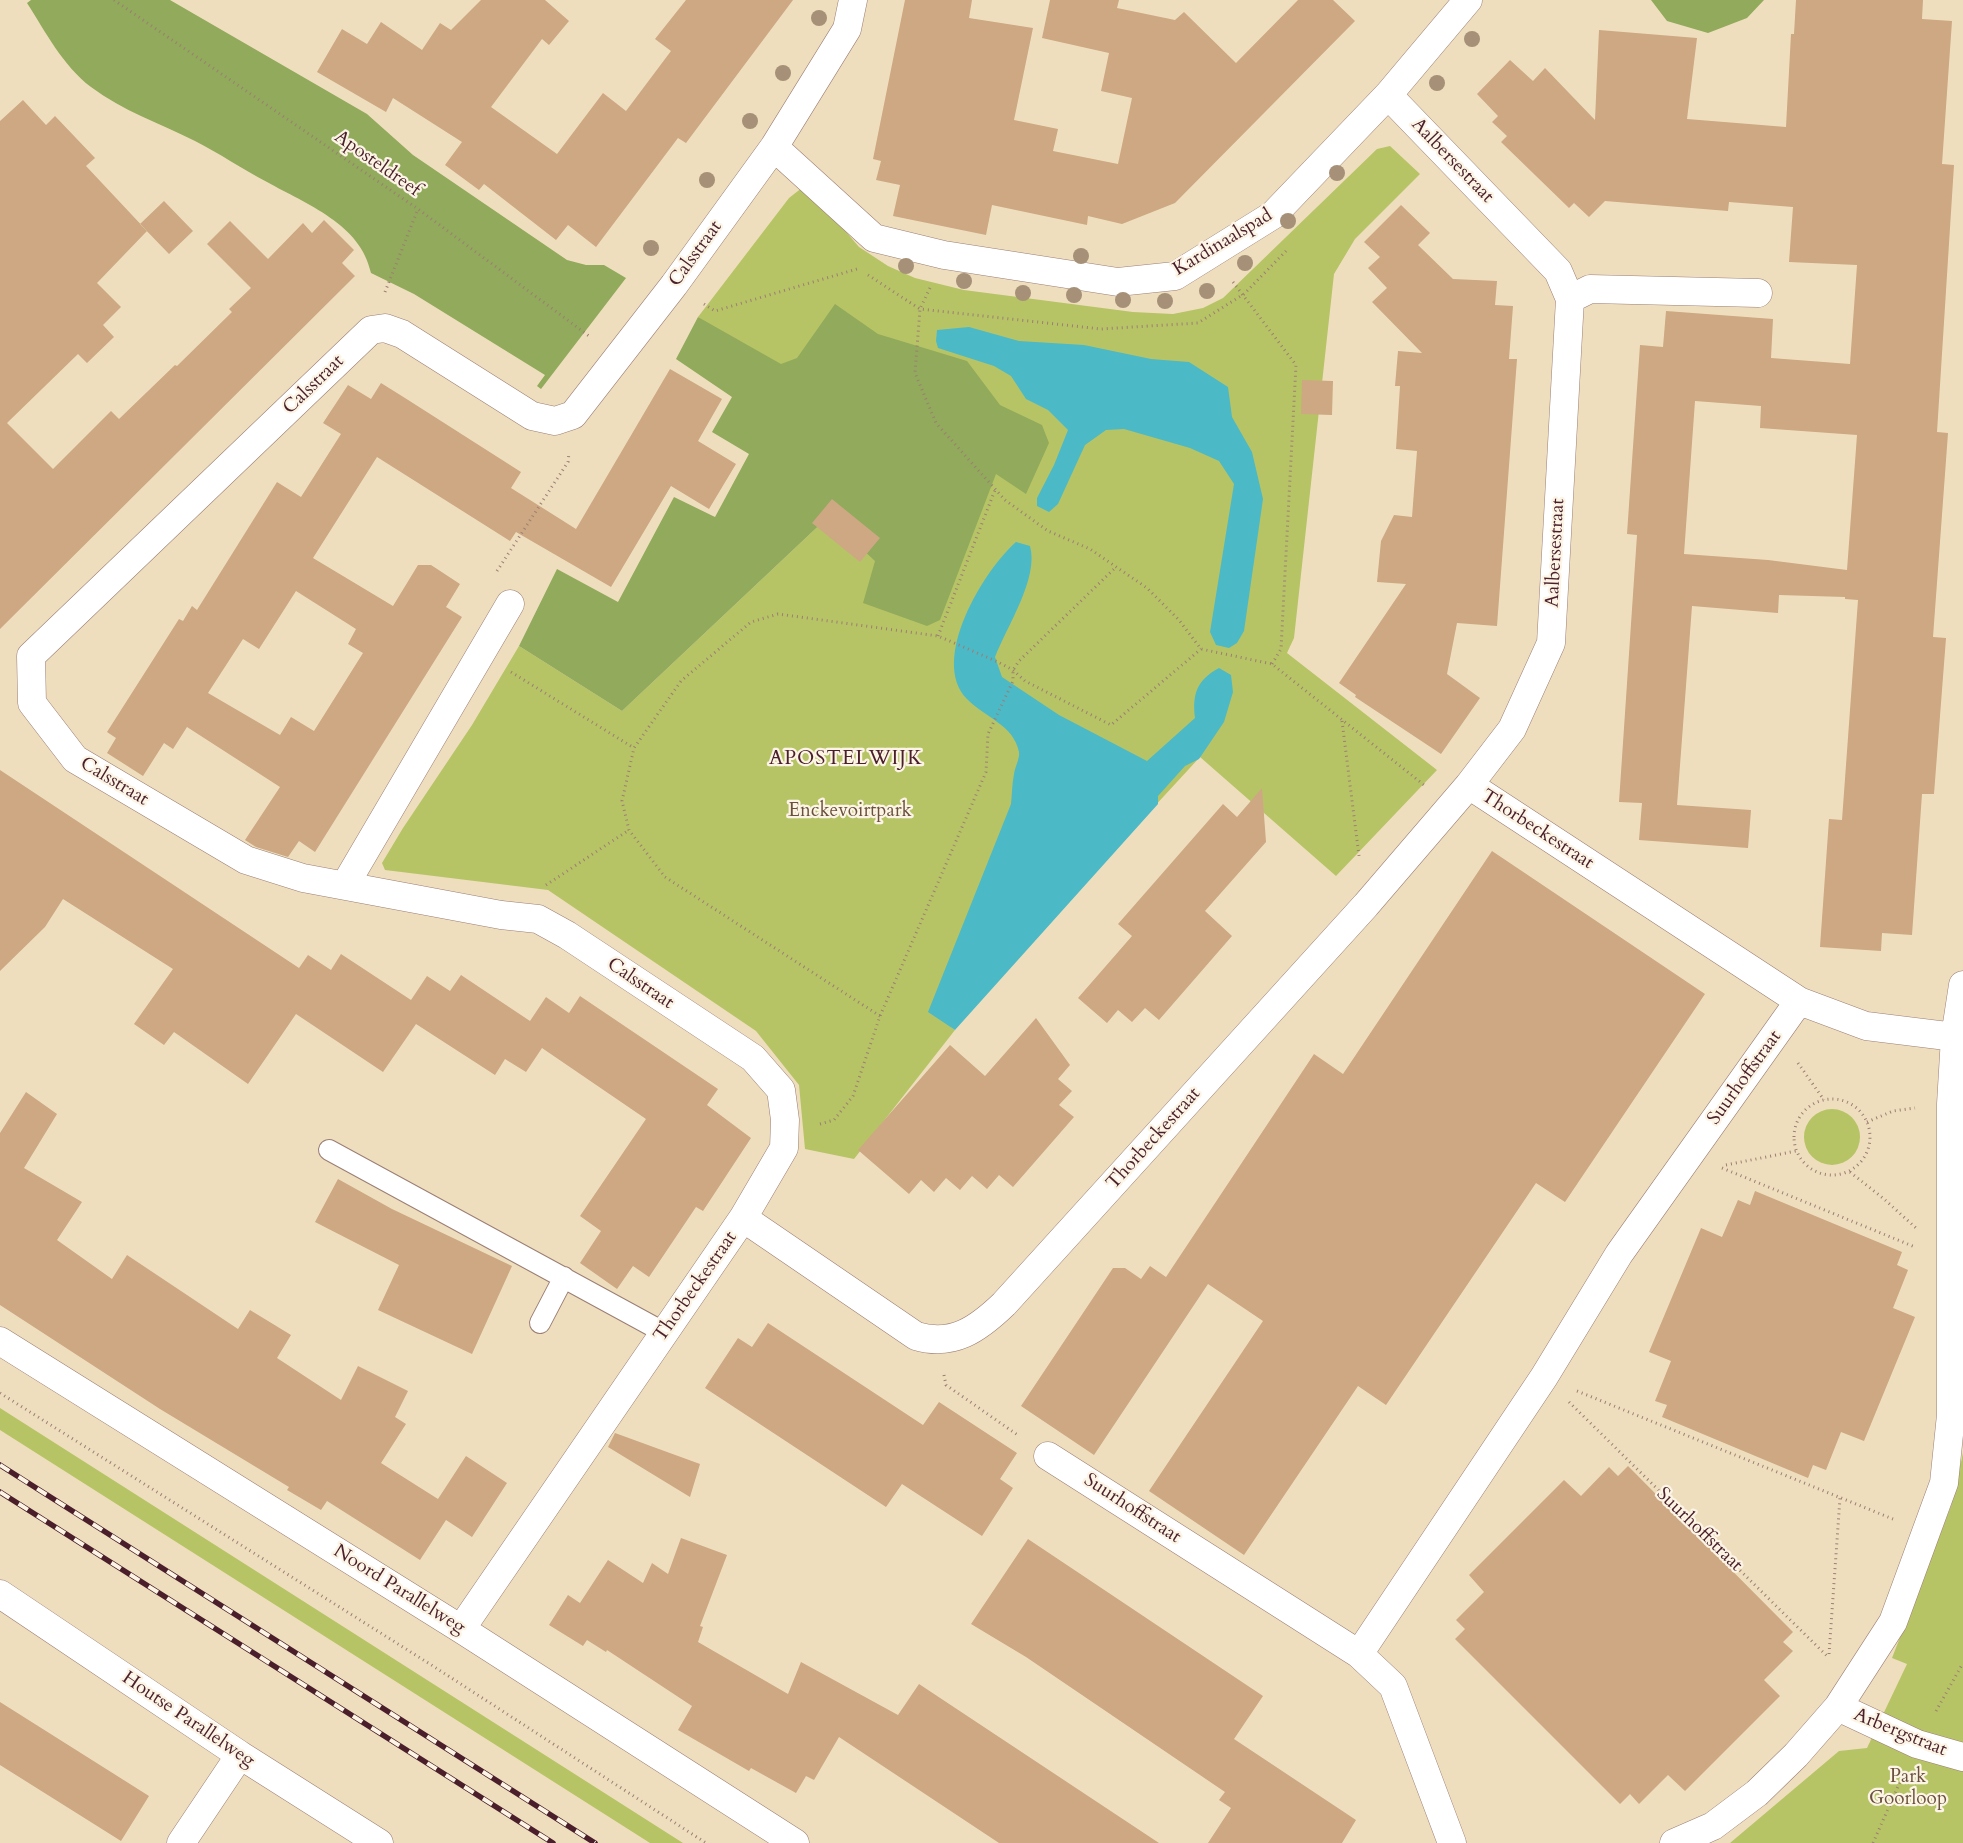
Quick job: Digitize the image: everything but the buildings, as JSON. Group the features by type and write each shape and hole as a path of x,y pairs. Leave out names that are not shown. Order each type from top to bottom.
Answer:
{"street":[{"name":"Calsstraat","path":"573,415 674,285 774,147 847,29 853,0"},
{"name":"Kardinaalspad","path":"774,147 874,238 944,255 1118,282 1175,276 1274,215 1388,95 1468,0"},
{"name":"Aalbersestraat","path":"1388,95 1558,271 1570,299 1551,643 1512,728 1460,795"},
{"path":"1570,299 1590,289 1758,293"},
{"path":"371,330 385,328 402,334 532,416 555,421 573,415"},
{"name":"Calsstraat","path":"371,330 31,656 32,702 75,759 246,860 303,878 501,915 538,919 567,935 753,1058 781,1090 785,1120 784,1148 744,1218"},
{"path":"345,885 510,604"},
{"name":"Thorbeckestraat","path":"461,1629 744,1218 916,1336 928,1339 941,1339 963,1334 983,1324 1004,1304 1366,905 1460,795 1799,1001 1866,1026 1955,1037"},
{"path":"1674,1843 1714,1826 1757,1793 1796,1755 1838,1708 1893,1622 1944,1483 1951,1415 1952,1104 1955,1037 1963,985"},
{"name":"Suurhoffstraat","path":"1359,1654 1544,1377 1619,1254 1799,1001"},
{"name":"Noord Parallelweg","path":"0,1342 461,1629 794,1843"},
{"name":"Suurhoffstraat","path":"1048,1456 1359,1654 1393,1686 1452,1843"},
{"name":"Houtse Parallelweg","path":"0,1594 240,1755 379,1843"},
{"name":"Arbergstraat","path":"1838,1708 1917,1744 1963,1757"},
{"path":"181,1843 240,1755"}],"lane":[{"path":"329,1150 665,1333"},
{"path":"540,1322 564,1277"}],"path":[{"name":"Aposteldreef","path":"114,0 418,209 618,358"},
{"path":"371,330 379,303 392,276 418,209"},
{"path":"674,285 715,311 859,269 874,238"},
{"path":"1210,254 1244,294 1296,365 1281,649 1272,664"},
{"path":"944,255 920,309 914,373 936,423 995,490 1005,500 1048,530 1090,549 1147,588 1179,620 1201,649 1272,664 1342,721 1460,795"},
{"path":"510,604 487,587 568,462 573,415"},
{"path":"938,636 995,490"},
{"path":"785,1120 816,1126 834,1120 853,1096 880,1016 986,772 988,734 1013,681 1013,670 1019,661 1116,567"},
{"path":"880,1016 665,877 629,830 622,802 634,748 681,681 752,622 778,614 938,636 998,662 1013,670 1025,681 1111,725 1201,649"},
{"path":"480,653 634,748"},
{"path":"1342,721 1366,905"},
{"path":"501,915 629,830"},
{"path":"1777,1034 1824,1100"},
{"path":"1824,1100 1841,1100 1857,1108 1867,1122 1870,1141 1864,1159 1850,1172 1829,1176 1808,1168 1796,1151 1794,1129 1805,1110 1824,1100"},
{"path":"1867,1122 1893,1111 1952,1104"},
{"path":"1796,1151 1718,1166 1952,1263"},
{"path":"1850,1172 1884,1199 1952,1263"},
{"path":"941,1339 946,1385 1048,1456"},
{"path":"1544,1377 1926,1532"},
{"name":"Suurhoffstraat","path":"1544,1377 1854,1682"},
{"path":"0,1393 433,1666 706,1843"},
{"path":"1828,1657 1840,1498"}],"green space":[{"path":"31,0 170,0 367,114 413,155 567,260 586,265 604,265 626,278 541,389 537,386 545,375 414,294 371,273 365,256 356,241 330,217 182,134 128,110 91,87 81,79 55,48 27,3"},
{"path":"1651,0 1764,0 1747,18 1708,33 1667,21"},
{"name":"Enckevoirtpark","path":"1390,146 1420,174 1355,239 1334,274 1294,638 1287,653 1437,770 1336,876 1200,757 951,1027 955,1030 854,1159 805,1149 799,1085 756,1031 548,890 385,870 382,863 403,828 472,725 519,646 622,711 828,517 783,379 698,317 789,198 803,187 813,193 859,247 888,266 915,278 964,290 1133,312 1173,314 1203,308 1223,298 1377,149"},
{"path":"835,304 878,334 967,361 1000,405 1042,425 1049,443 1026,494 996,474 940,620 927,626 863,603 875,561 828,517 622,711 519,646 557,569 618,602 674,497 715,517 749,454 712,432 732,397 676,359 698,317 781,364 797,358"},
{"path":"1826,1109 1838,1109 1848,1113 1856,1121 1860,1137 1856,1153 1848,1161 1838,1165 1826,1165 1816,1161 1808,1153 1804,1143 1804,1131 1808,1121 1816,1113"},
{"path":"0,1408 683,1843 650,1843 0,1430"},
{"name":"Park Goorloop","path":"1963,1453 1963,1843 1730,1843 1839,1751 1867,1748 1907,1664 1892,1658 1951,1506"}],"water":[{"path":"969,327 1019,341 1084,345 1151,359 1189,362 1228,387 1232,417 1252,452 1263,499 1244,631 1237,643 1229,648 1216,645 1210,632 1234,484 1219,461 1190,448 1124,429 1106,430 1085,445 1058,504 1049,512 1037,506 1037,498 1054,465 1068,430 1048,410 1026,399 1011,376 994,366 938,348 936,341 937,330"},
{"path":"1016,542 1030,546 1032,559 1026,587 995,657 1002,677 1059,715 1147,761 1195,718 1195,695 1201,683 1212,673 1219,668 1231,675 1233,692 1224,722 1199,759 1185,766 1158,796 1158,804 955,1030 928,1012 1011,804 1013,778 1019,752 1016,743 1005,728 967,699 957,682 954,662 957,640 965,616 976,594 1003,555"}],"railway":[{"path":"0,1465 595,1843"},
{"path":"0,1492 553,1843"}],"district":[{"name":"APOSTELWIJK","path":"846,759"}]}
